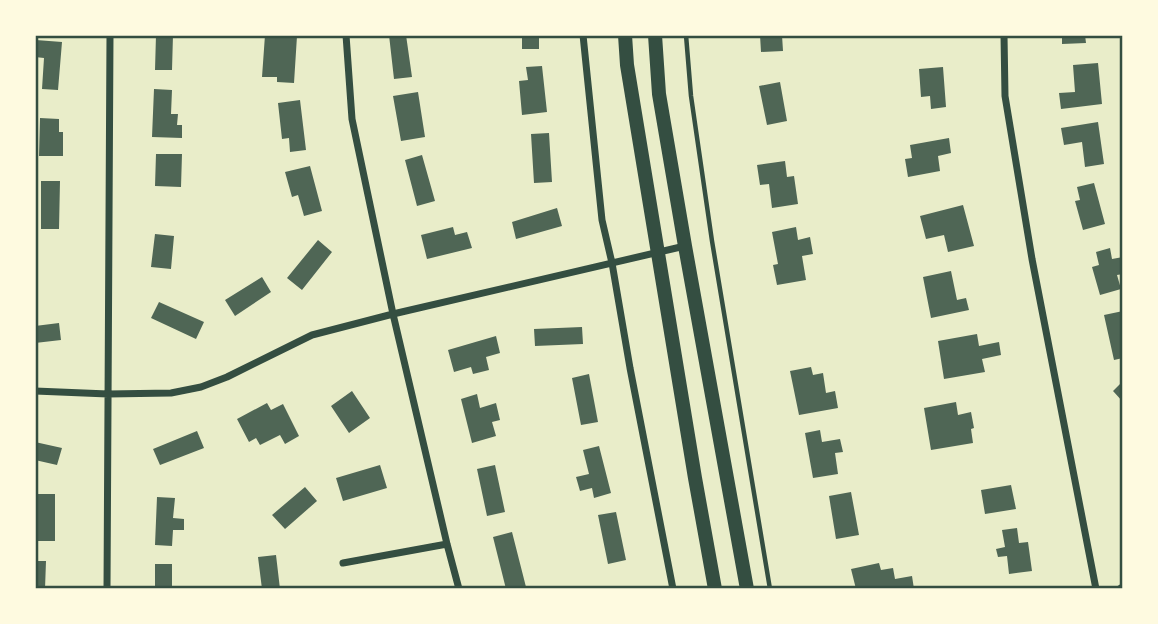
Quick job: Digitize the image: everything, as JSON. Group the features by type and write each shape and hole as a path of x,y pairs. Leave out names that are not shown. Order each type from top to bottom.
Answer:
{"main road":[{"path":"625,35 657,253 715,589"},
{"path":"655,35 659,94 747,589"}],"street":[{"path":"107,589 110,35"},
{"path":"346,35 352,119 393,314 459,589"},
{"path":"583,35 602,220 673,589"},
{"path":"1004,35 1005,96 1032,259 1096,589"},
{"path":"35,391 171,393 201,387 312,335 685,246"},
{"path":"343,563 447,544"}],"lane":[{"path":"686,35 691,96 712,241 769,589"},
{"path":"1117,589 1123,585"}],"building":[{"path":"156,35 173,35 172,70 155,70"},
{"path":"265,35 297,36 294,83 277,82 277,77 262,77"},
{"path":"389,35 406,35 412,77 394,79"},
{"path":"522,35 539,35 539,49 522,49"},
{"path":"760,35 782,35 783,51 761,52"},
{"path":"1062,35 1085,35 1086,43 1062,44"},
{"path":"36,40 62,42 58,90 42,89 44,58 35,57"},
{"path":"1098,63 1102,104 1061,109 1059,93 1075,92 1073,65"},
{"path":"542,66 547,112 522,115 519,81 528,80 526,67"},
{"path":"943,67 946,107 931,109 930,96 921,97 919,69"},
{"path":"780,82 787,121 767,125 759,86"},
{"path":"154,89 172,90 171,114 178,114 177,125 182,125 182,138 152,137"},
{"path":"418,92 425,137 401,141 393,96"},
{"path":"300,100 306,150 290,152 289,138 282,139 278,103"},
{"path":"40,118 59,119 59,132 63,132 63,156 39,156"},
{"path":"1098,122 1104,164 1085,167 1082,142 1064,145 1061,128"},
{"path":"549,133 552,182 534,183 531,134"},
{"path":"949,138 951,153 938,156 940,171 908,177 905,159 912,158 910,145"},
{"path":"156,154 182,154 181,187 155,186"},
{"path":"422,155 435,201 417,206 405,160"},
{"path":"785,161 787,177 794,176 798,204 772,208 769,184 760,185 757,165"},
{"path":"310,166 322,211 304,216 298,195 292,197 285,172"},
{"path":"41,181 60,181 59,229 41,229"},
{"path":"1094,183 1105,224 1083,230 1075,201 1080,200 1077,187"},
{"path":"963,205 974,246 948,252 944,235 926,239 920,216"},
{"path":"557,208 562,226 516,239 512,222"},
{"path":"453,227 455,235 467,232 472,248 427,259 421,235"},
{"path":"796,227 798,240 810,237 813,254 802,256 806,280 777,285 773,265 778,264 772,232"},
{"path":"155,234 174,236 171,269 151,267"},
{"path":"318,240 332,252 302,290 287,278"},
{"path":"1110,248 1112,259 1123,257 1123,274 1117,275 1121,289 1100,295 1092,267 1099,265 1096,252"},
{"path":"951,271 957,300 966,298 969,310 931,318 923,277"},
{"path":"262,277 271,292 235,316 225,300"},
{"path":"159,302 204,322 196,339 151,318"},
{"path":"1123,311 1123,358 1114,360 1104,315"},
{"path":"59,323 61,340 35,343 35,326"},
{"path":"582,327 583,344 535,346 534,329"},
{"path":"977,334 979,346 999,342 1001,355 982,359 985,372 944,379 938,341"},
{"path":"496,336 500,353 486,357 489,370 473,374 471,367 454,372 448,350"},
{"path":"811,367 813,375 823,373 826,393 835,391 838,408 799,415 790,371"},
{"path":"589,374 598,422 581,425 572,378"},
{"path":"1123,381 1123,402 1113,391"},
{"path":"352,391 370,418 349,433 331,406"},
{"path":"477,394 480,408 496,403 500,420 492,422 496,436 472,443 461,399"},
{"path":"956,402 958,415 971,412 973,443 931,450 924,408"},
{"path":"267,403 271,410 283,404 299,436 285,444 280,435 260,445 256,438 249,442 237,419"},
{"path":"820,430 822,442 840,439 843,452 835,453 838,474 813,478 805,433"},
{"path":"197,431 204,448 160,465 153,449"},
{"path":"35,442 62,448 57,465 35,460"},
{"path":"599,446 611,493 594,498 592,488 580,491 576,477 589,474 583,450"},
{"path":"380,465 387,488 343,501 336,478"},
{"path":"495,465 505,512 487,516 477,469"},
{"path":"1011,485 1016,509 985,514 981,490"},
{"path":"305,487 317,501 285,529 272,515"},
{"path":"851,492 859,535 836,539 829,496"},
{"path":"37,494 55,494 55,541 37,541"},
{"path":"157,497 175,498 173,518 184,519 184,530 173,530 172,546 155,545"},
{"path":"616,512 626,560 608,564 598,515"},
{"path":"1017,528 1019,543 1028,542 1032,571 1009,574 1007,556 998,557 996,549 1005,547 1002,530"},
{"path":"512,532 526,587 506,589 493,537"},
{"path":"276,555 280,589 262,589 258,557"},
{"path":"35,561 46,561 45,589 35,589"},
{"path":"879,563 881,570 893,568 895,579 912,576 914,589 856,589 851,569"},
{"path":"155,564 172,564 172,589 155,589"}]}
